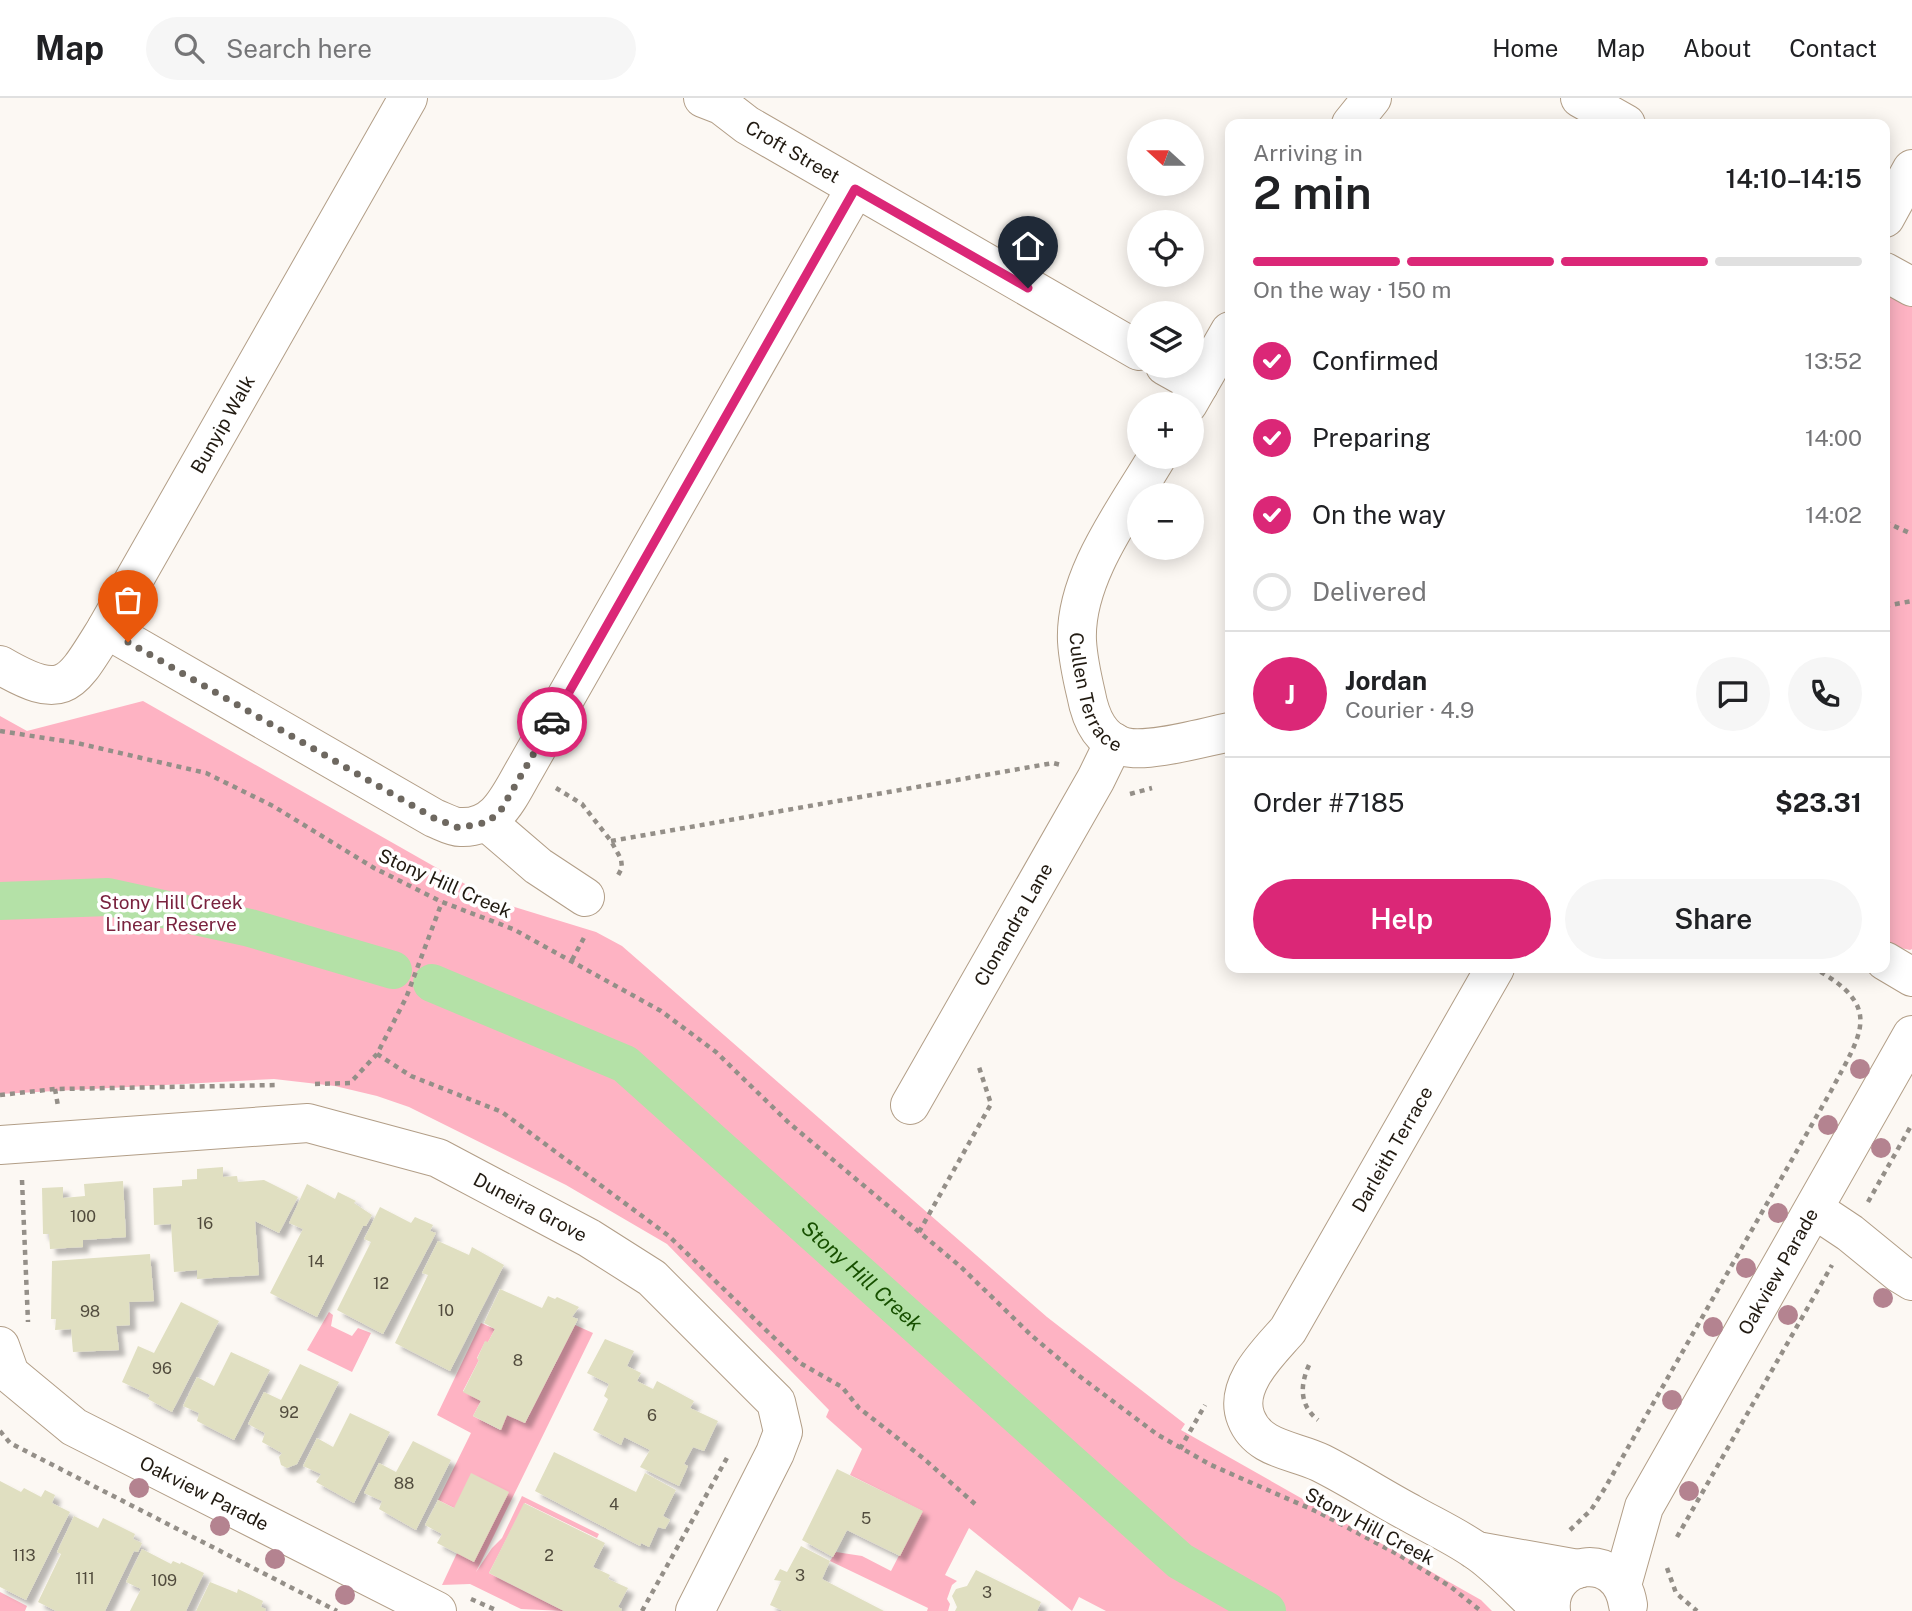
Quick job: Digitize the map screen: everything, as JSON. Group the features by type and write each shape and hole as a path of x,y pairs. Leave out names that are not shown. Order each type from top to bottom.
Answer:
{"street":[{"name":"Bunyip Walk","path":"0,665 35,684 57,687 71,680 80,671 408,98"},
{"name":"Croft Street","path":"703,98 721,105 747,125 855,189 1127,344"},
{"path":"1346,119 1354,98"},
{"path":"1355,119 1372,98"},
{"path":"1580,98 1617,119"},
{"path":"1890,209 1912,169"},
{"path":"106,629 434,818 459,828 488,822 501,810 519,780 855,189"},
{"path":"1890,275 1912,287"},
{"path":"1196,392 1225,340"},
{"path":"1178,378 1191,392"},
{"name":"Cullen Terrace","path":"1150,469 1099,556 1086,584 1077,641 1089,708 1097,729 1124,747 1143,748 1225,733"},
{"name":"Clonandra Lane","path":"910,1105 1116,792 1114,742"},
{"path":"488,822 538,866 585,897"},
{"path":"1890,964 1912,976"},
{"name":"Darleith Terrace","path":"1492,973 1288,1330 1266,1395 1270,1412 1279,1426 1318,1462 1477,1551 1543,1611"},
{"name":"Oakview Parade","path":"1551,1611 1552,1594 1557,1583 1581,1568 1644,1507 1912,1035"},
{"name":"Duneira Grove","path":"11,1159 308,1123 438,1158 589,1238 652,1278 776,1402 783,1432 695,1611"},
{"path":"1807,1221 1905,1277"},
{"name":"Oakview Parade","path":"14,1338 10,1374 74,1427 450,1603"},
{"name":"Oakview Parade","path":"1629,1600 1644,1507"},
{"name":"Darleith Terrace","path":"1477,1551 1606,1571 1629,1600"}],"path":[{"path":"1890,524 1912,534"},
{"path":"1890,605 1912,601"},
{"name":"Stony Hill Creek","path":"0,731 77,743 206,773 273,806 374,868 442,902 513,929 661,1011 716,1052 799,1132 919,1231 1069,1367 1158,1435 1212,1465 1320,1513 1399,1555 1451,1587 1481,1611"},
{"path":"611,841 1053,763 1116,792 1153,788"},
{"path":"310,1084 350,1083 377,1054 406,998 442,902"},
{"path":"1566,1532 1591,1510 1605,1488 1853,1048 1861,1030 1861,1013 1844,987 1822,973"},
{"path":"919,1231 991,1104 976,1058"},
{"path":"0,1095 55,1089 283,1084"},
{"path":"1672,1545 1912,1124"},
{"path":"11,1159 14,1338"},
{"path":"1288,1330 1319,1348 1303,1380 1302,1391 1308,1410 1324,1424"},
{"path":"0,1431 10,1443 338,1611"},
{"path":"642,1611 729,1453"},
{"path":"1669,1556 1666,1569 1669,1580 1676,1593 1693,1610"},
{"path":"450,1603 498,1611"}],"green space":[{"path":"1890,295 1912,306 1912,949 1896,947 1890,943"},
{"name":"Stony Hill Creek Linear Reserve","path":"143,701 495,901 596,932 622,946 1047,1317 1185,1424 1181,1430 1481,1600 1492,1611 1106,1611 1079,1597 1072,1611 969,1528 945,1575 957,1581 952,1585 947,1599 950,1604 948,1611 927,1611 928,1608 830,1561 836,1552 862,1556 891,1571 922,1511 850,1475 862,1449 826,1417 829,1410 667,1244 566,1185 409,1107 335,1086 274,1079 0,1094 0,716 27,731"},
{"path":"329,1312 333,1315 331,1326 352,1336 358,1328 371,1333 352,1372 307,1350"},
{"path":"481,1323 495,1329 488,1342 485,1342 463,1391 481,1401 473,1416 500,1430 507,1415 525,1423 575,1325 593,1333 476,1572 502,1538 522,1496 599,1534 597,1538 525,1503 489,1573 564,1611 521,1609 470,1584 442,1585 457,1553 474,1562 454,1508 438,1500 471,1433 437,1415"},
{"path":"0,1592 27,1606 25,1611 0,1611"}],"building":[{"path":"223,1167 223,1177 237,1176 238,1182 264,1180 298,1197 279,1233 255,1221 259,1275 197,1279 197,1270 174,1272 171,1224 154,1225 153,1188 182,1186 182,1180 197,1179 197,1169"},
{"path":"123,1181 126,1237 83,1240 83,1247 50,1249 49,1234 43,1234 42,1188 63,1187 63,1198 85,1196 84,1184"},
{"path":"307,1184 335,1199 338,1192 356,1201 354,1203 372,1215 366,1226 363,1226 317,1317 270,1293 303,1229 289,1223"},
{"path":"380,1207 411,1223 415,1217 433,1225 430,1231 436,1233 383,1334 337,1310 371,1242 364,1239"},
{"path":"438,1241 469,1255 472,1247 504,1265 450,1371 395,1343 428,1275 422,1273"},
{"path":"150,1254 154,1301 129,1302 130,1325 116,1326 119,1350 73,1352 71,1329 55,1330 56,1319 51,1319 52,1261"},
{"path":"500,1289 542,1308 548,1296 579,1307 572,1317 578,1319 525,1423 507,1415 501,1430 473,1416 481,1401 463,1392 485,1341 488,1342 495,1329 484,1323"},
{"path":"181,1302 219,1321 172,1412 148,1399 150,1395 122,1382 138,1346 154,1353"},
{"path":"605,1339 634,1351 627,1366 641,1373 637,1381 653,1389 657,1381 694,1401 690,1408 718,1421 704,1451 693,1447 684,1464 688,1466 679,1486 640,1467 650,1450 624,1437 621,1445 593,1430 608,1399 604,1396 609,1384 587,1373"},
{"path":"231,1352 270,1370 234,1440 197,1421 199,1413 183,1406 197,1377 214,1386"},
{"path":"300,1364 339,1382 297,1464 287,1468 281,1465 279,1457 282,1453 262,1442 265,1433 248,1424 264,1392 281,1400"},
{"path":"350,1413 390,1432 354,1503 316,1482 321,1474 303,1466 317,1438 333,1447"},
{"path":"413,1441 451,1460 416,1530 379,1509 382,1501 364,1493 379,1463 396,1472"},
{"path":"554,1452 636,1492 645,1473 676,1490 663,1516 670,1520 665,1529 658,1527 649,1547 641,1543 640,1546 535,1491"},
{"path":"837,1469 923,1511 900,1556 847,1530 833,1557 802,1540"},
{"path":"471,1473 509,1492 474,1562 437,1543 442,1534 425,1525 438,1500 454,1508"},
{"path":"0,1481 21,1492 24,1488 41,1497 45,1490 55,1495 52,1503 70,1512 26,1600 0,1587"},
{"path":"524,1503 605,1543 593,1567 610,1575 608,1579 628,1588 618,1607 621,1611 564,1611 489,1573"},
{"path":"74,1516 98,1528 103,1518 135,1534 133,1539 142,1543 138,1552 134,1551 105,1611 56,1611 38,1602 61,1554 57,1552"},
{"path":"801,1546 830,1561 822,1579 884,1611 783,1611 770,1605 781,1581 774,1580 780,1569 787,1572"},
{"path":"142,1549 171,1564 173,1561 180,1564 181,1562 204,1573 186,1611 130,1611 141,1589 126,1582"},
{"path":"976,1570 1041,1602 1037,1611 955,1611 957,1607 952,1596 956,1589 967,1586"},
{"path":"210,1582 237,1593 238,1589 263,1601 261,1607 266,1609 265,1611 196,1611"}],"waterway":[{"name":"Stony Hill Creek","path":"0,901 108,897 250,928 393,970"},
{"name":"Stony Hill Creek","path":"432,983 625,1064 1180,1561 1267,1611"}],"way so far":[{"path":"128,642 434,818 459,828 488,822 501,810 552,722"}],"route":[{"path":"552,722 855,189 1028,288"}]}
